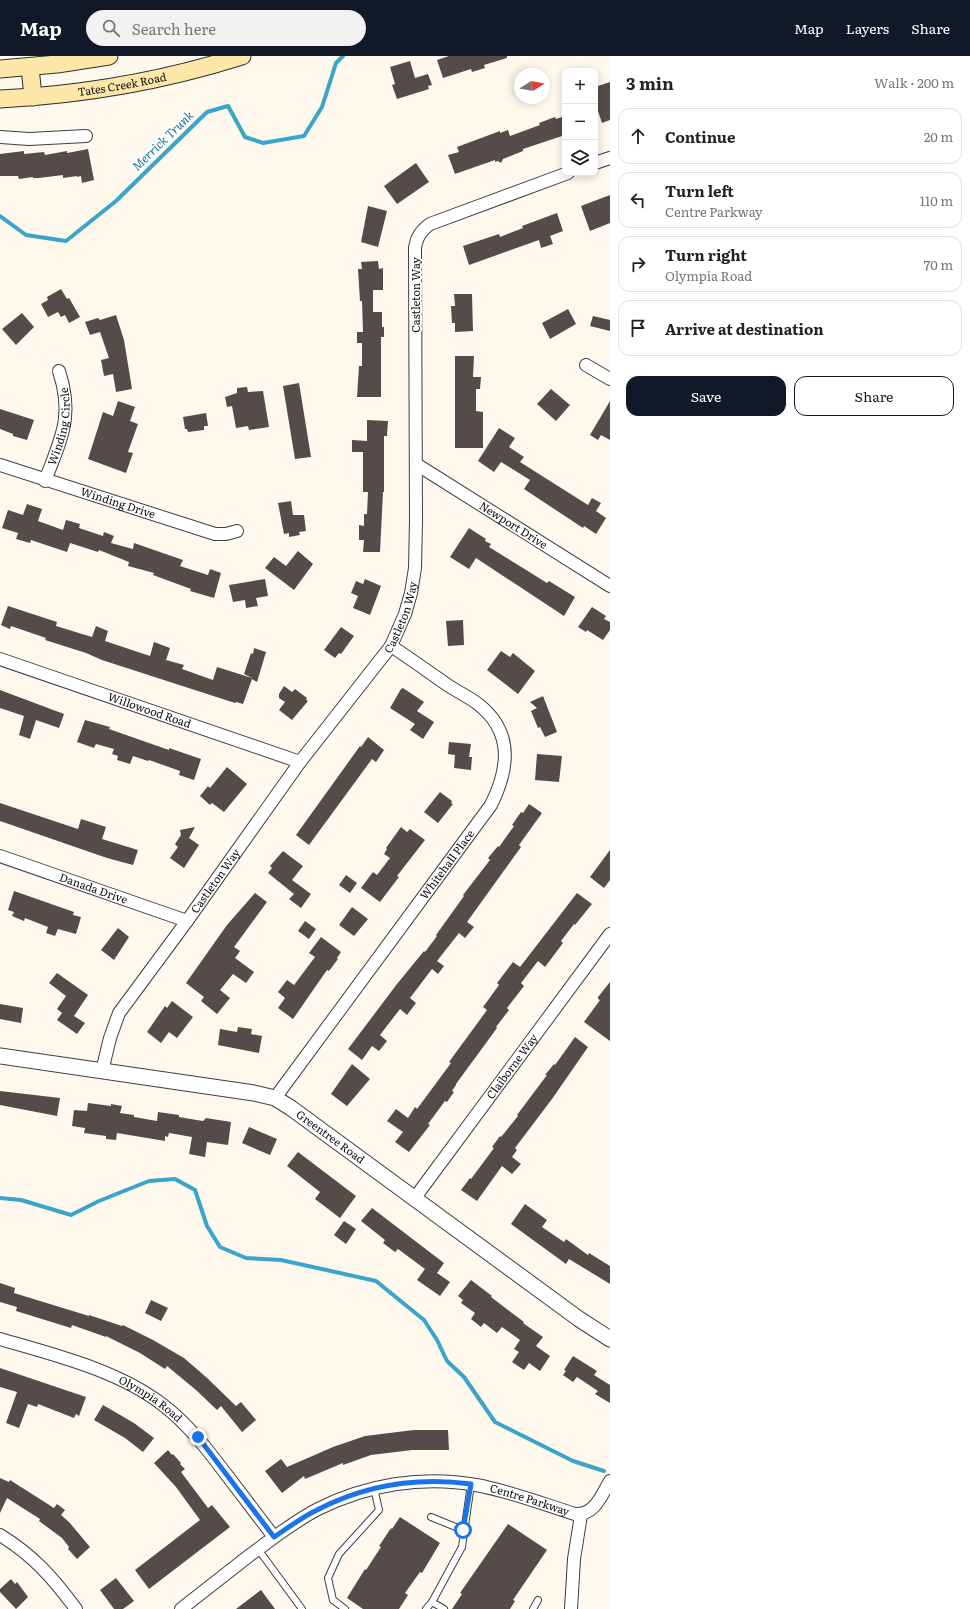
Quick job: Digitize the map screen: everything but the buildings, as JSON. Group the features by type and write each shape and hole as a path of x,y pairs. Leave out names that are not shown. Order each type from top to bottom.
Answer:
{"main road":[{"path":"0,69 57,64 109,56"},
{"name":"Tates Creek Road","path":"0,99 32,98 115,87 189,63 242,56"},
{"path":"30,67 32,98"}],"street":[{"path":"0,137 29,138 86,136"},
{"path":"598,162 610,158"},
{"name":"Castleton Way","path":"102,1071 119,1013 300,762 391,646 405,614 411,593 414,574 416,520 415,248 421,231 430,224 562,175"},
{"path":"586,365 610,380"},
{"name":"Winding Circle","path":"46,481 65,426 67,407 64,388 58,372"},
{"name":"Newport Drive","path":"416,464 610,586"},
{"name":"Winding Drive","path":"0,465 215,534 226,534 237,531"},
{"name":"Whitehall Place","path":"275,1098 491,806 503,776 505,761 504,745 502,735 493,719 478,704 391,646"},
{"name":"Willowood Road","path":"0,659 300,762"},
{"name":"Danada Drive","path":"0,856 187,920"},
{"name":"Claiborne Way","path":"414,1198 610,934"},
{"name":"Greentree Road","path":"0,1056 254,1093 275,1098 291,1108 579,1319 610,1339"},
{"name":"Olympia Road","path":"0,1339 98,1370 123,1381 162,1404 198,1437 274,1537"},
{"name":"Centre Parkway","path":"180,1609 274,1537 317,1510 374,1488 413,1482 433,1481 471,1484 517,1495 575,1514 585,1514 594,1507 610,1481"},
{"path":"571,1609 574,1559 581,1514"},
{"path":"0,1535 14,1543 39,1564 53,1579 76,1609"}],"lane":[{"path":"426,1609 432,1602 462,1547 463,1530 471,1484"},
{"path":"345,1609 333,1600 328,1578 339,1554 379,1510 374,1488"},
{"path":"431,1517 463,1530"},
{"path":"258,1549 302,1609"},
{"path":"533,1609 538,1600"},
{"path":"432,1602 444,1609"}],"waterway":[{"name":"Merrick Trunk","path":"0,216 26,235 66,241 116,201 207,112 228,106 245,137 263,143 304,136 322,107 336,63 343,56"},
{"path":"0,1198 21,1200 71,1215 99,1201 149,1181 175,1179 195,1190 207,1226 220,1247 246,1258 281,1260 376,1281 424,1320 437,1340 447,1361 464,1377 495,1422 573,1461 604,1471"}],"route":[{"path":"198,1437 274,1537 317,1510 368,1490 391,1484 433,1481 471,1484 463,1530"}]}
